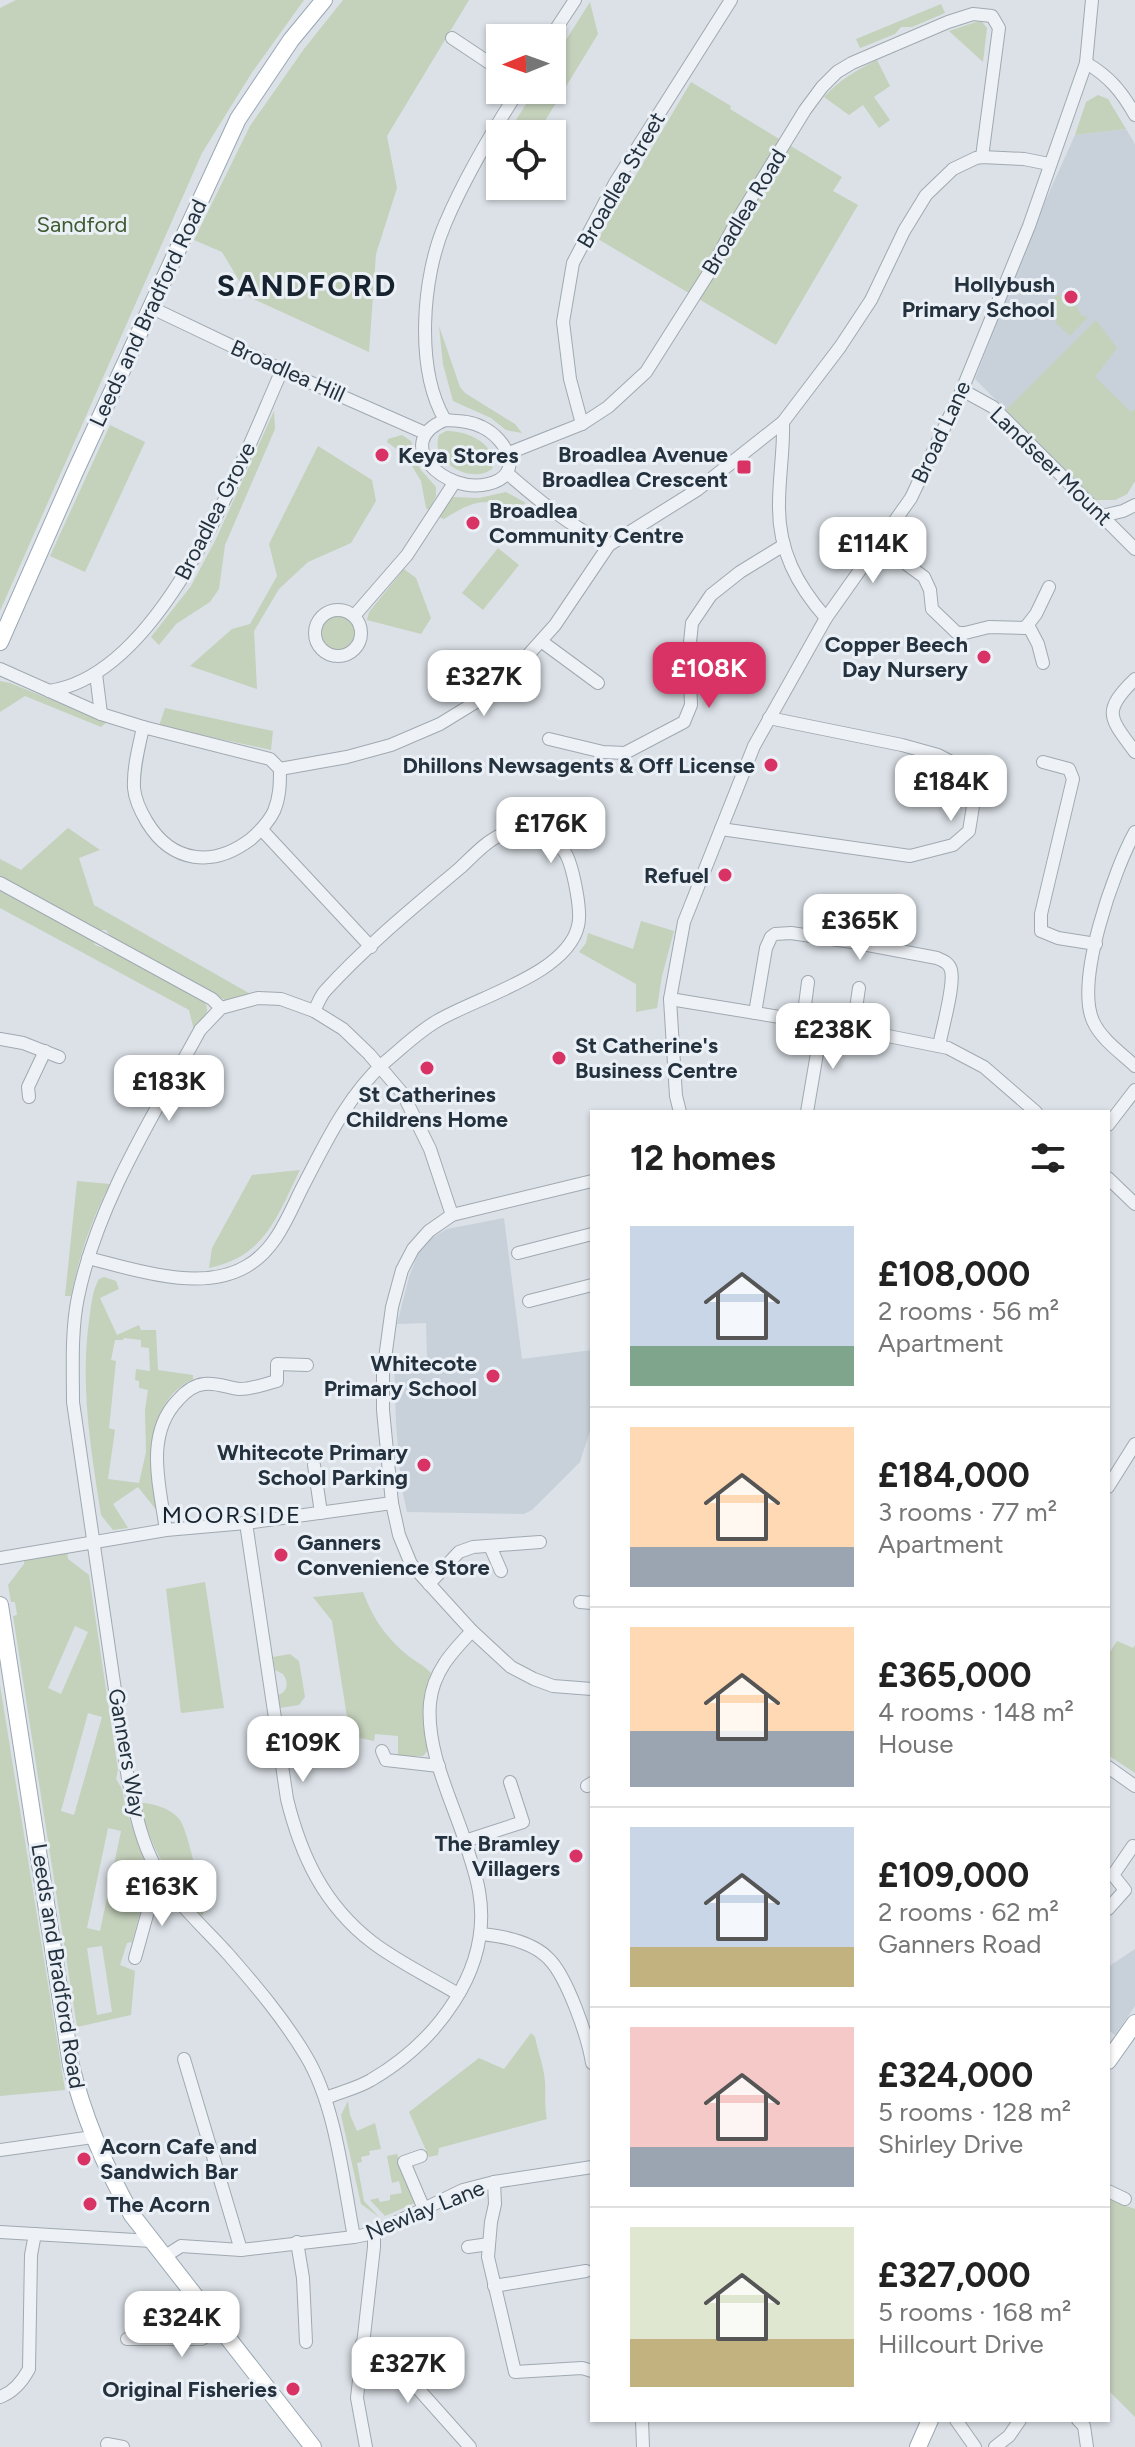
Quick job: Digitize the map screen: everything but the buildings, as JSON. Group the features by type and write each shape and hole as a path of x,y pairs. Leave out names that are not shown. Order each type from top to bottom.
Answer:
{"main road":[{"name":"Leeds and Bradford Road","path":"0,642 238,119 291,40 324,0"},
{"name":"Leeds and Bradford Road","path":"0,1605 71,2065 93,2137 116,2188 152,2241 313,2447"},
{"path":"1110,2058 1133,2028"},
{"path":"918,2447 929,2422"}],"street":[{"path":"559,24 575,0"},
{"name":"Broadlea Street","path":"582,424 570,379 563,322 573,263 615,183 731,0"},
{"name":"Broad Lane","path":"680,1110 670,999 684,922 754,746 826,618 911,498 962,390 1029,226 1086,63 1092,0"},
{"name":"Broadlea Road","path":"509,453 582,424 608,407 646,372 805,110 837,72 948,22 973,14 992,16 999,28 982,157"},
{"path":"452,38 486,61"},
{"path":"1086,63 1114,83 1135,115"},
{"path":"445,420 436,403 428,369 424,326 431,274 443,227 492,131 510,104"},
{"path":"280,769 347,757 391,745 440,724 484,697 520,664 555,625 609,545 697,490 783,422 871,300 904,231 926,195 953,169 982,157 1049,164"},
{"name":"Broadlea Hill","path":"152,308 425,433"},
{"name":"Broadlea Grove","path":"49,691 66,688 96,674 145,628 182,579 212,525 282,370"},
{"name":"Landseer Mount","path":"962,390 993,407 1135,549"},
{"path":"445,420 481,426 503,443 509,453 507,473 483,486 454,483 434,472 426,460 422,444 425,433 430,426 445,420"},
{"path":"783,422 779,506 784,545 793,573 807,597 826,618"},
{"path":"507,473 558,516 609,545"},
{"path":"354,616 407,555 454,483"},
{"path":"1102,516 1135,505"},
{"path":"879,544 924,577 932,609 954,632 965,633 989,627 1016,629 1028,625 1049,587"},
{"path":"549,739 603,752 625,753 684,722 691,705 689,652 692,623 711,595 740,572 784,545"},
{"path":"1028,625 1043,663"},
{"path":"541,641 598,683"},
{"path":"0,669 101,714 270,759 280,769 280,790 274,811 262,830 241,847 198,859 181,854 167,844 153,831 141,812 134,791 134,769 143,727"},
{"path":"96,674 101,714"},
{"path":"1135,679 1117,698 1112,711 1114,723 1135,752"},
{"path":"721,829 910,856 953,845 969,831 973,806 968,783 959,766 938,755 902,745 769,718"},
{"path":"1043,762 1069,769 1073,779 1041,914 1041,931 1058,938 1096,944"},
{"path":"262,830 371,947"},
{"path":"88,1258 204,1280 228,1275 248,1266 264,1253 280,1232 349,1103 380,1067 436,1021 559,959 574,940 580,921 567,855 558,843 544,835 519,832 501,835 371,947 323,993 314,1011"},
{"path":"1135,832 1121,858 1107,898 1096,944 1088,1001 1097,1029 1135,1066"},
{"path":"0,883 212,999 221,1008 258,998 281,999 314,1011 343,1029 403,1094 430,1149 452,1215"},
{"path":"755,1013 766,948 775,934 791,933 852,942 937,958 947,963 951,984 939,1046"},
{"path":"803,1020 808,982"},
{"path":"853,1029 859,988"},
{"path":"670,999 803,1020 948,1048 984,1067 1034,1110"},
{"name":"Ganners Way","path":"221,1008 200,1030 151,1119 110,1200 88,1258 77,1299 73,1402 128,1779 139,1828 153,1863 179,1903 228,1954 283,2021 307,2058 326,2098 354,2237"},
{"path":"807,1110 822,1024"},
{"path":"0,1039 23,1043 59,1057"},
{"path":"29,1097 28,1087 45,1051"},
{"path":"1110,1122 1135,1090"},
{"path":"1110,1180 1135,1204"},
{"path":"590,1181 452,1215 429,1231 413,1249 402,1270 392,1307 383,1373 383,1413 392,1503 399,1535 411,1564 472,1631 511,1667 553,1686 590,1689"},
{"path":"518,1253 590,1235"},
{"path":"529,1301 590,1286"},
{"path":"166,1530 156,1454 160,1429 169,1409 195,1386 207,1383 241,1389 258,1386 277,1381 277,1364 307,1365"},
{"path":"1110,1484 1134,1446"},
{"path":"314,1465 321,1513"},
{"path":"0,1558 166,1530 246,1523 392,1503"},
{"path":"246,1523 287,1799 297,1838 313,1874 339,1909 371,1942 458,1994"},
{"path":"429,1584 459,1552 473,1547 540,1542"},
{"path":"490,1546 501,1571"},
{"path":"326,2098 368,2082 402,2060 446,2015 471,1968 480,1934 479,1892 439,1766 430,1726 430,1702 445,1660 472,1631"},
{"path":"382,1751 386,1760 439,1766"},
{"path":"1110,1768 1135,1786"},
{"path":"465,1841 523,1822 510,1782"},
{"path":"1110,1907 1125,1890 1113,1875 1133,1846"},
{"path":"135,1958 150,1904 166,1885"},
{"path":"480,1934 501,1936 526,1944 549,1959 571,1996 590,2052"},
{"path":"184,2059 241,2250"},
{"path":"0,2150 93,2137"},
{"path":"421,2156 404,2162 424,2209"},
{"name":"Newlay Lane","path":"164,2257 181,2246 241,2250 374,2233 463,2190 494,2182 590,2167"},
{"path":"494,2182 495,2204 488,2257 515,2372 573,2368 590,2371"},
{"path":"1110,2192 1125,2199"},
{"path":"0,2232 152,2241"},
{"path":"366,2447 357,2398 374,2233"},
{"path":"0,2397 10,2393 29,2369 31,2255 35,2234"},
{"path":"297,2242 303,2278 306,2342"},
{"path":"468,2247 489,2244"},
{"path":"494,2286 586,2271"},
{"path":"127,2339 202,2339 218,2325"},
{"path":"362,2343 390,2360 405,2374 470,2447"},
{"path":"642,2422 643,2447"},
{"path":"957,2422 975,2447"},
{"path":"995,2447 1009,2436 1019,2422"},
{"path":"1080,2422 1084,2426 1087,2447"},
{"path":"107,2444 123,2447"}],"shaded area":[{"name":"Hollybush Primary School","path":"1126,129 1135,144 1135,481 1127,494 1115,500 1096,500 975,379 1039,215 1075,135"},
{"name":"Whitecote Primary School","path":"504,1218 522,1359 590,1350 590,1431 580,1462 532,1510 524,1514 407,1512 401,1484 394,1358 427,1357 426,1323 397,1324 419,1251 447,1229"},
{"path":"1135,1949 1135,2006 1115,2035 1110,2031 1110,1966"}],"green space":[{"name":"Sandford","path":"16,0 304,0 251,74 202,153 0,611 0,8"},
{"path":"343,0 469,0 387,136 397,188 376,254 369,352 249,297 222,252 194,240 250,126"},
{"path":"590,2 598,34 566,86 566,40"},
{"path":"941,4 945,13 912,27 901,27 895,34 860,48 856,39"},
{"path":"982,22 987,28 983,62 949,31"},
{"path":"877,60 890,86 874,97 890,120 879,128 863,105 849,115 824,97 836,85"},
{"path":"691,82 842,177 833,191 858,205 776,345 598,239"},
{"path":"1098,95 1108,99 1126,129 1075,135 1086,102"},
{"path":"526,104 555,104 546,120 516,120"},
{"path":"1073,291 1077,308 1082,316 1088,317 1070,336 1056,323 1054,297"},
{"path":"1096,320 1117,348 1095,377 1131,412 1135,409 1135,481 1127,494 1115,500 1096,500 1006,410"},
{"path":"439,326 460,387 515,424 522,433 506,430 491,418 453,401 443,364"},
{"path":"274,411 275,429 225,545 219,589 210,602 176,624 159,645 151,637 191,586 216,539"},
{"path":"110,425 145,442 85,572 50,556"},
{"path":"446,431 463,433 479,440 491,452 492,469 474,474 446,462 438,445 439,435"},
{"path":"402,435 411,441 420,469 436,487 436,496 429,510 421,481 406,456 387,442"},
{"path":"318,446 372,480 376,501 351,543 308,562 279,589 254,631 257,689 190,666 232,629 250,624 277,576 269,544"},
{"path":"506,492 526,503 515,506 481,502 444,519 439,517 452,497 479,498"},
{"path":"498,548 519,565 483,610 462,593"},
{"path":"404,569 416,578 431,618 421,634 367,620 369,612"},
{"path":"338,614 352,620 358,634 352,648 338,654 324,648 318,634 324,620"},
{"path":"0,681 107,722 101,727 25,696 0,712"},
{"path":"165,708 273,731 271,750 159,726"},
{"path":"68,828 100,850 79,858 94,905 254,996 229,1002 113,940 106,930 95,930 0,878 0,859 21,870"},
{"path":"0,890 92,938 95,945 110,947 204,1001 207,1010 205,1017 194,1030 189,1010 0,908"},
{"path":"641,921 674,931 657,1008 636,1012 636,984 579,952 586,943 588,933 633,949"},
{"path":"300,1170 276,1218 256,1244 244,1255 209,1268 212,1248 252,1175"},
{"path":"77,1181 110,1184 86,1239 71,1296 65,1296"},
{"path":"104,1277 116,1281 119,1289 100,1298 117,1335 139,1325 141,1330 156,1330 158,1370 193,1375 193,1379 177,1390 165,1404 158,1420 153,1456 158,1512 138,1487 113,1504 128,1528 113,1530 101,1515 86,1394 89,1321 99,1279","holes":["115,1340 141,1340 141,1347 149,1348 150,1371 136,1369 135,1380 139,1381 139,1388 148,1390 146,1452 139,1483 108,1479 115,1430 109,1428 116,1361 111,1360"]},
{"path":"67,1551 68,1559 89,1575 118,1770 116,1779 122,1789 147,1877 132,1942 127,1943 120,1965 135,1971 131,2015 77,2027 13,1616 17,1615 15,1602 11,1602 8,1585 24,1564 24,1558","holes":["75,1626 88,1632 61,1694 48,1688","88,1713 102,1717 74,1815 61,1811","108,1828 121,1831 100,1931 87,1928","102,1946 112,2012 97,2015 87,1948"]},
{"path":"205,1582 224,1708 181,1713 166,1589"},
{"path":"363,1592 385,1633 431,1673 425,1702 428,1750 423,1756 398,1756 398,1736 375,1734 374,1741 350,1736 332,1621 313,1597"},
{"path":"1117,1641 1133,1648 1135,1645 1135,1773 1110,1756 1110,1652"},
{"path":"290,1654 299,1661 305,1697 299,1705 280,1708 278,1695 284,1692 287,1683 283,1674 275,1670 273,1657"},
{"path":"0,1685 65,2090 0,2096"},
{"path":"139,1803 161,1807 180,1820 194,1865 204,1913 202,1916 163,1864 149,1835"},
{"path":"531,2033 535,2037 543,2071 547,2119 439,2148 438,2155 429,2157 409,2112 479,2058 504,2069"},
{"path":"348,2101 357,2131 375,2123 381,2149 369,2151 370,2155 361,2157 362,2162 357,2163 364,2201 379,2217 361,2204 341,2115"},
{"path":"397,2154 417,2202 385,2216 370,2200 390,2200 390,2195 402,2193 399,2181 392,2183 387,2156"},
{"path":"1110,2200 1135,2209 1135,2417 1110,2392"}],"place":[{"name":"Hollybush Primary School","path":"1071,297"},
{"name":"Keya Stores","path":"382,455"},
{"name":"Broadlea Avenue Broadlea Crescent","path":"744,467"},
{"name":"Broadlea Community Centre","path":"473,523"},
{"name":"Copper Beech Day Nursery","path":"984,657"},
{"name":"Dhillons Newsagents & Off License","path":"771,765"},
{"name":"Refuel","path":"725,875"},
{"name":"St Catherine's Business Centre","path":"559,1058"},
{"name":"St Catherines Childrens Home","path":"427,1068"},
{"name":"Whitecote Primary School","path":"493,1376"},
{"name":"Whitecote Primary School Parking","path":"424,1465"},
{"name":"Ganners Convenience Store","path":"281,1555"},
{"name":"The Bramley Villagers","path":"576,1856"},
{"name":"Acorn Cafe and Sandwich Bar","path":"84,2159"},
{"name":"The Acorn","path":"90,2204"},
{"name":"Original Fisheries","path":"293,2389"}],"district":[{"name":"SANDFORD","path":"307,285"},
{"name":"MOORSIDE","path":"232,1514"}]}
